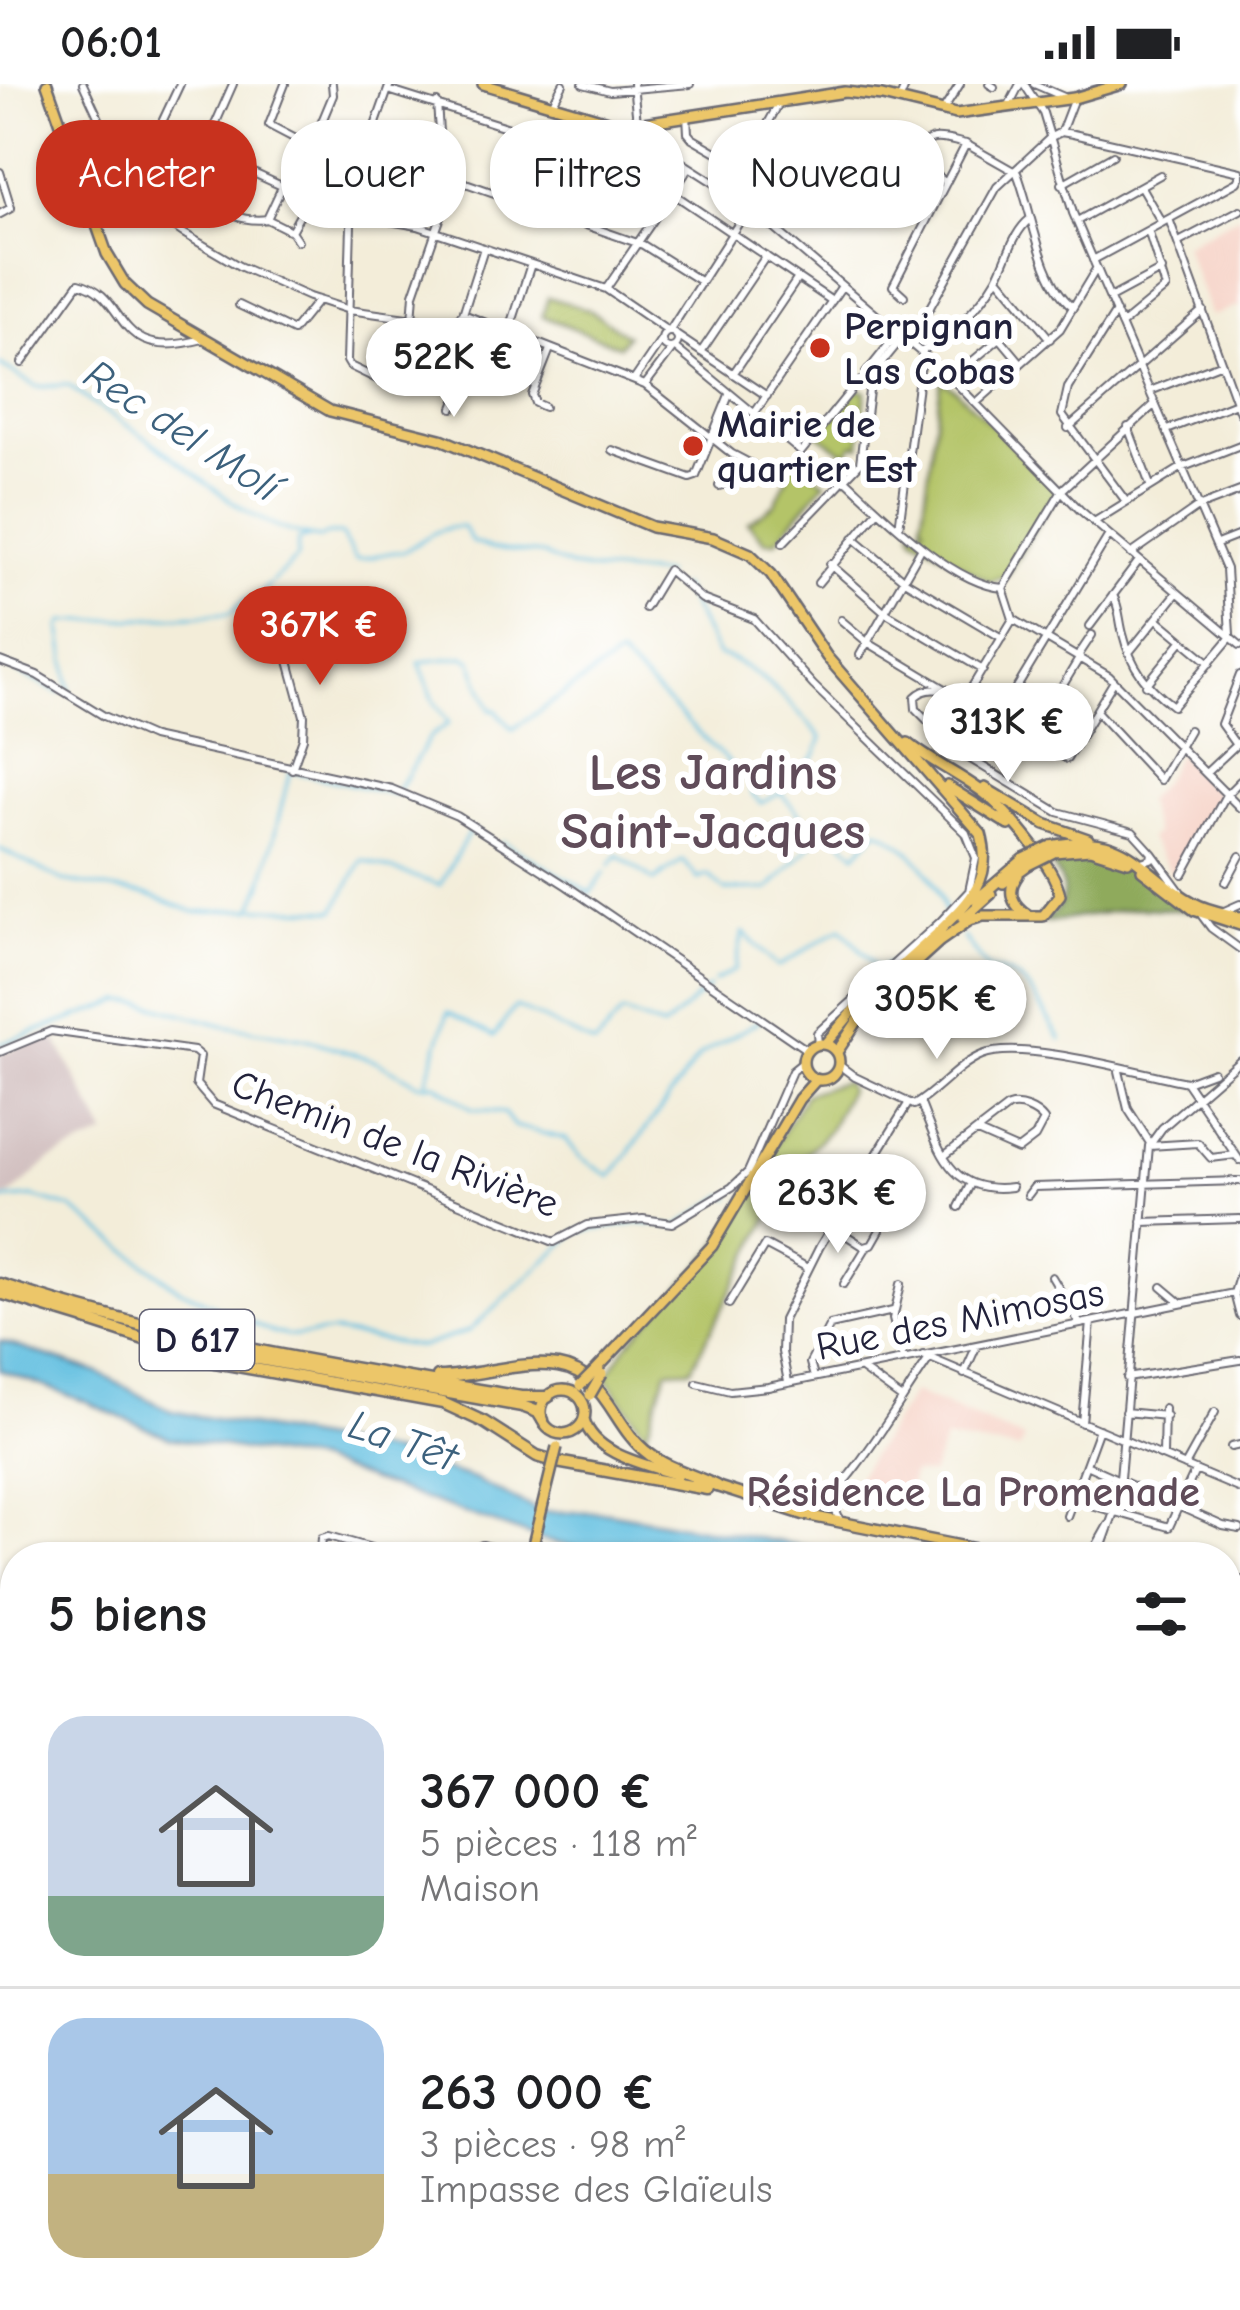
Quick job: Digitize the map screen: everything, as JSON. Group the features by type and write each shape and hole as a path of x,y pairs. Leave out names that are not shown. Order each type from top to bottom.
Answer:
{"highway":[{"name":"D 617","path":"0,1289 86,1319 247,1359 522,1406 538,1412 543,1420"},
{"name":"D 617","path":"0,1289 193,1340 521,1397 548,1397"},
{"path":"86,1319 214,1361 443,1402 537,1456 711,1488"},
{"path":"400,1375 471,1376 547,1365 578,1372 606,1397 628,1433 649,1454 711,1488"}],"main road":[{"path":"46,84 100,237 116,272 147,305 330,411 441,440 652,527 739,548 771,574 827,657 981,834 986,853 982,884 938,938 866,1008 836,1064 799,1099 712,1246 598,1373 575,1389 548,1397 542,1408 543,1420 564,1439 809,1520 881,1531"},
{"path":"483,84 507,87 605,120"},
{"path":"651,120 845,92 942,112 977,113 1071,98 1122,84"},
{"path":"880,717 915,748 982,791 1058,884 1060,895 1051,910 1033,917 983,916 938,938"},
{"path":"950,771 1045,824 1141,862 1185,897 1220,916"},
{"path":"928,772 993,813 1028,842"},
{"path":"799,1099 806,1050 821,1044 876,988 1026,862 1053,849 1099,843"},
{"path":"1053,849 1090,849 1124,858 1196,911 1240,921"},
{"path":"1026,862 1011,890 1018,909 1033,917"},
{"path":"1196,911 1240,921"},
{"path":"821,1044 836,1064"},
{"path":"803,1067 816,1080"},
{"path":"536,1542 564,1439 585,1414 598,1373"},
{"path":"575,1389 587,1430 615,1453 805,1515 938,1542"}],"street":[{"path":"82,84 99,120"},
{"path":"164,120 179,84"},
{"path":"216,120 233,84"},
{"path":"281,131 269,125 285,84"},
{"path":"553,103 563,84"},
{"path":"583,84 610,91 690,84"},
{"path":"820,84 822,97"},
{"path":"899,100 905,84"},
{"path":"942,112 960,84"},
{"path":"1007,107 1022,84 1036,101 1051,136 1062,184 1226,569 1226,626 1231,637"},
{"path":"1034,84 1071,98 1061,132"},
{"path":"321,120 333,85"},
{"path":"376,120 389,87 490,121"},
{"path":"633,87 637,120"},
{"path":"437,103 438,120"},
{"path":"687,115 692,138 747,170 778,105"},
{"path":"669,336 674,346 729,395 801,452 857,383 904,338 997,187 1051,136 1061,132 1240,174"},
{"path":"946,183 916,156 922,142 931,137 966,144 1013,170 1060,292 1072,306"},
{"path":"904,296 893,286 966,144"},
{"path":"1062,184 1113,155"},
{"path":"684,163 708,179"},
{"path":"684,174 689,166"},
{"path":"0,172 13,203 0,214"},
{"path":"976,403 1050,339 1095,265 1240,174"},
{"path":"1077,220 1160,176"},
{"path":"1141,187 1179,242 1240,413"},
{"path":"267,219 281,189"},
{"path":"684,201 832,301"},
{"path":"1179,242 1240,210"},
{"path":"899,528 924,355 974,312 1030,218"},
{"path":"257,221 267,219 291,231 298,241"},
{"path":"178,228 239,266 318,300 349,310 450,324 463,314 484,248"},
{"path":"350,228 350,367 379,380 388,377 403,350 424,351"},
{"path":"424,228 606,289 669,336 767,396"},
{"path":"412,321 414,295 437,228"},
{"path":"594,228 638,243 700,281"},
{"path":"606,289 648,228"},
{"path":"674,346 664,346 735,228"},
{"path":"774,228 951,378 1108,535 1240,645"},
{"path":"1121,325 1166,288 1148,230"},
{"path":"701,352 766,256"},
{"path":"509,332 530,264"},
{"path":"1110,298 1162,270"},
{"path":"998,277 1050,339"},
{"path":"733,374 798,278"},
{"path":"22,363 79,283 98,291 141,341 156,345 206,338"},
{"path":"754,414 842,286"},
{"path":"239,304 293,331 318,300"},
{"path":"1068,428 1203,310"},
{"path":"1116,312 1062,403 1068,428 1096,457 1125,500"},
{"path":"463,314 645,385 732,454 750,461 754,470 749,478 719,486"},
{"path":"951,378 998,335 1021,363"},
{"path":"634,380 669,336"},
{"path":"645,385 674,346"},
{"path":"544,407 532,400 550,348"},
{"path":"454,355 541,371"},
{"path":"454,408 474,357"},
{"path":"1150,391 1222,363"},
{"path":"783,543 846,480 863,456 868,377"},
{"path":"612,449 690,478 696,476 729,395"},
{"path":"1166,430 1238,400"},
{"path":"1155,404 1062,490 1003,588 1013,619 1114,681 1240,808"},
{"path":"1128,427 1150,485"},
{"path":"1094,522 1181,468 1240,445"},
{"path":"846,480 922,548 987,587 1003,588"},
{"path":"1131,554 1198,507 1240,491"},
{"path":"818,583 878,510"},
{"path":"991,732 1108,535"},
{"path":"1217,544 1240,535"},
{"path":"854,538 904,580 1002,638"},
{"path":"860,655 922,548"},
{"path":"1114,681 1067,759 1027,735 1139,561"},
{"path":"830,564 885,612 983,670"},
{"path":"645,608 672,571 702,599 747,613 973,845 975,874 969,890 817,1033 821,1044"},
{"path":"1129,652 1177,593"},
{"path":"1114,595 1129,652 1146,685 1172,706 1231,637"},
{"path":"1228,607 1240,600"},
{"path":"274,606 304,716 303,738 292,769"},
{"path":"1156,618 1210,663"},
{"path":"958,709 1013,619"},
{"path":"841,620 867,642 964,700"},
{"path":"1146,685 1183,640"},
{"path":"0,661 55,684 128,728 192,747 392,789 457,816 806,1050"},
{"path":"1207,772 1238,743 1221,724 1240,675"},
{"path":"950,692 923,690 915,698 916,709 944,743 1058,812 1133,832 1185,897"},
{"path":"1096,711 1160,780 1189,730"},
{"path":"1183,874 1226,794 1240,781"},
{"path":"1141,862 1152,854"},
{"path":"1226,882 1240,856"},
{"path":"1218,933 1220,916 1240,904"},
{"path":"1196,911 1240,949"},
{"name":"Chemin de la Rivière","path":"0,1052 51,1031 194,1051 200,1056 196,1084 213,1103 554,1241 587,1226 644,1220 672,1223 733,1187 748,1172 793,1071 803,1067"},
{"path":"836,1064 908,1104 920,1102 977,1058 999,1053 1047,1053 1186,1082 1213,1072"},
{"path":"1103,1541 1116,1511 1150,1144 1240,1060"},
{"path":"1119,1069 1128,1109 1150,1144"},
{"path":"1186,1082 1238,1158"},
{"path":"920,1102 948,1166 970,1185 987,1190 1012,1187"},
{"path":"788,1382 782,1324 832,1226 908,1104"},
{"path":"944,1156 1013,1105 1044,1120 1035,1137 1018,1150 977,1132"},
{"path":"1150,1144 1193,1143 1202,1145 1211,1158 1238,1158"},
{"path":"1028,1195 1034,1186 1240,1181"},
{"path":"958,1207 970,1185"},
{"path":"1141,1222 1240,1219"},
{"path":"832,1226 865,1246"},
{"path":"844,1284 865,1246 872,1244 880,1230"},
{"path":"729,1304 765,1245 808,1268"},
{"path":"1240,1274 1235,1296 1240,1316"},
{"path":"1052,1277 1080,1324"},
{"path":"901,1284 893,1311 903,1359"},
{"path":"1235,1296 1240,1285"},
{"path":"1162,1287 1181,1303"},
{"name":"Rue des Mimosas","path":"697,1383 730,1391 788,1382 1235,1296"},
{"path":"814,1377 810,1363 830,1325 893,1311"},
{"path":"1082,1423 1091,1322"},
{"path":"964,1374 977,1345"},
{"path":"805,1515 819,1510 830,1497 926,1357 1240,1489"},
{"path":"1127,1378 1240,1360"},
{"path":"860,1369 901,1398"},
{"path":"1125,1412 1165,1412 1163,1456"},
{"path":"1185,1466 1215,1412"},
{"path":"1099,1430 1085,1463 1088,1466 1223,1526 1240,1529"},
{"path":"1067,1516 1088,1466"},
{"path":"1073,1500 1169,1528 1195,1471"},
{"path":"830,1497 842,1523"},
{"path":"1101,1542 1116,1511"},
{"path":"322,1542 329,1536 350,1542"}],"shaded area":[{"path":"1240,215 1240,306 1211,316 1184,245"},
{"path":"1178,754 1219,795 1172,875 1149,839 1155,834 1145,801"},
{"path":"53,1034 106,1135 50,1160 11,1195 0,1198 0,1054"},
{"path":"913,1392 1024,1439 1019,1450 945,1439 931,1475 912,1473 908,1493 852,1485"}],"green space":[{"path":"548,297 590,310 627,335 619,346 542,316"},
{"path":"941,380 1058,490 1007,575 990,582 914,536 912,529 925,526"},
{"path":"857,389 866,391 860,446 853,444 847,454 819,435"},
{"path":"795,459 825,482 776,541 765,541 748,523 775,504"},
{"path":"1093,853 1128,865 1187,910 1134,908 1045,923 1063,895 1051,864 1055,857"},
{"path":"845,1081 849,1090 829,1130 797,1163 691,1369 667,1370 646,1434 606,1378 627,1345 716,1248 805,1094"}],"water":[{"name":"La Têt","path":"0,1341 96,1372 171,1411 386,1452 473,1479 541,1512 608,1512 779,1542 551,1542 314,1461 170,1438 0,1370"}],"waterway":[{"name":"Rec del Molí","path":"0,365 37,387 68,385 230,500 272,524 319,538 341,534 355,559 403,552 438,531 463,527 472,542 492,549 541,554 570,567 597,571 665,574"},
{"path":"70,690 64,622 229,614 255,598 297,558 298,540 309,537"},
{"name":"Rec del Molí","path":"681,586 718,655 761,678 822,738 816,754 781,793 819,837"},
{"path":"0,849 63,881 148,895 195,912 252,909 290,771 395,794 430,737 449,723 434,701 419,662 464,657 471,660 491,710 513,729 619,656 749,782 761,803 781,793"},
{"path":"10,668 60,693"},
{"path":"256,908 335,910 362,860 440,885 471,829 477,833"},
{"name":"Rec del Molí","path":"833,832 856,854 878,830 901,845 930,877 945,915"},
{"path":"610,865 618,855 654,881 683,860 698,879 708,875 725,890 769,889 816,840"},
{"path":"502,841 591,893 605,872"},
{"path":"714,981 735,970 743,932 778,967 841,928 878,968 889,964"},
{"name":"Rec del Molí","path":"963,937 987,968 1025,985 1061,1039"},
{"path":"426,1082 448,1012 494,1036 515,1007 595,1045 622,1013 663,1028 709,987"},
{"path":"0,1044 122,1001 144,1003 222,1025 306,1039 374,1060 419,1084 436,1084 472,1109 504,1113 514,1126 566,1139 580,1157 611,1177 700,1055 759,1021"},
{"path":"0,1200 33,1197 71,1208 177,1288 274,1333 334,1332 420,1347 469,1331 577,1232 639,1223 677,1227 726,1195 731,1198"}],"place":[{"name":"Perpignan Las Cobas","path":"820,348"},
{"name":"Mairie de quartier Est","path":"693,446"}],"district":[{"name":"Les Jardins Saint-Jacques","path":"713,801"},
{"name":"Résidence La Promenade","path":"973,1492"}]}
